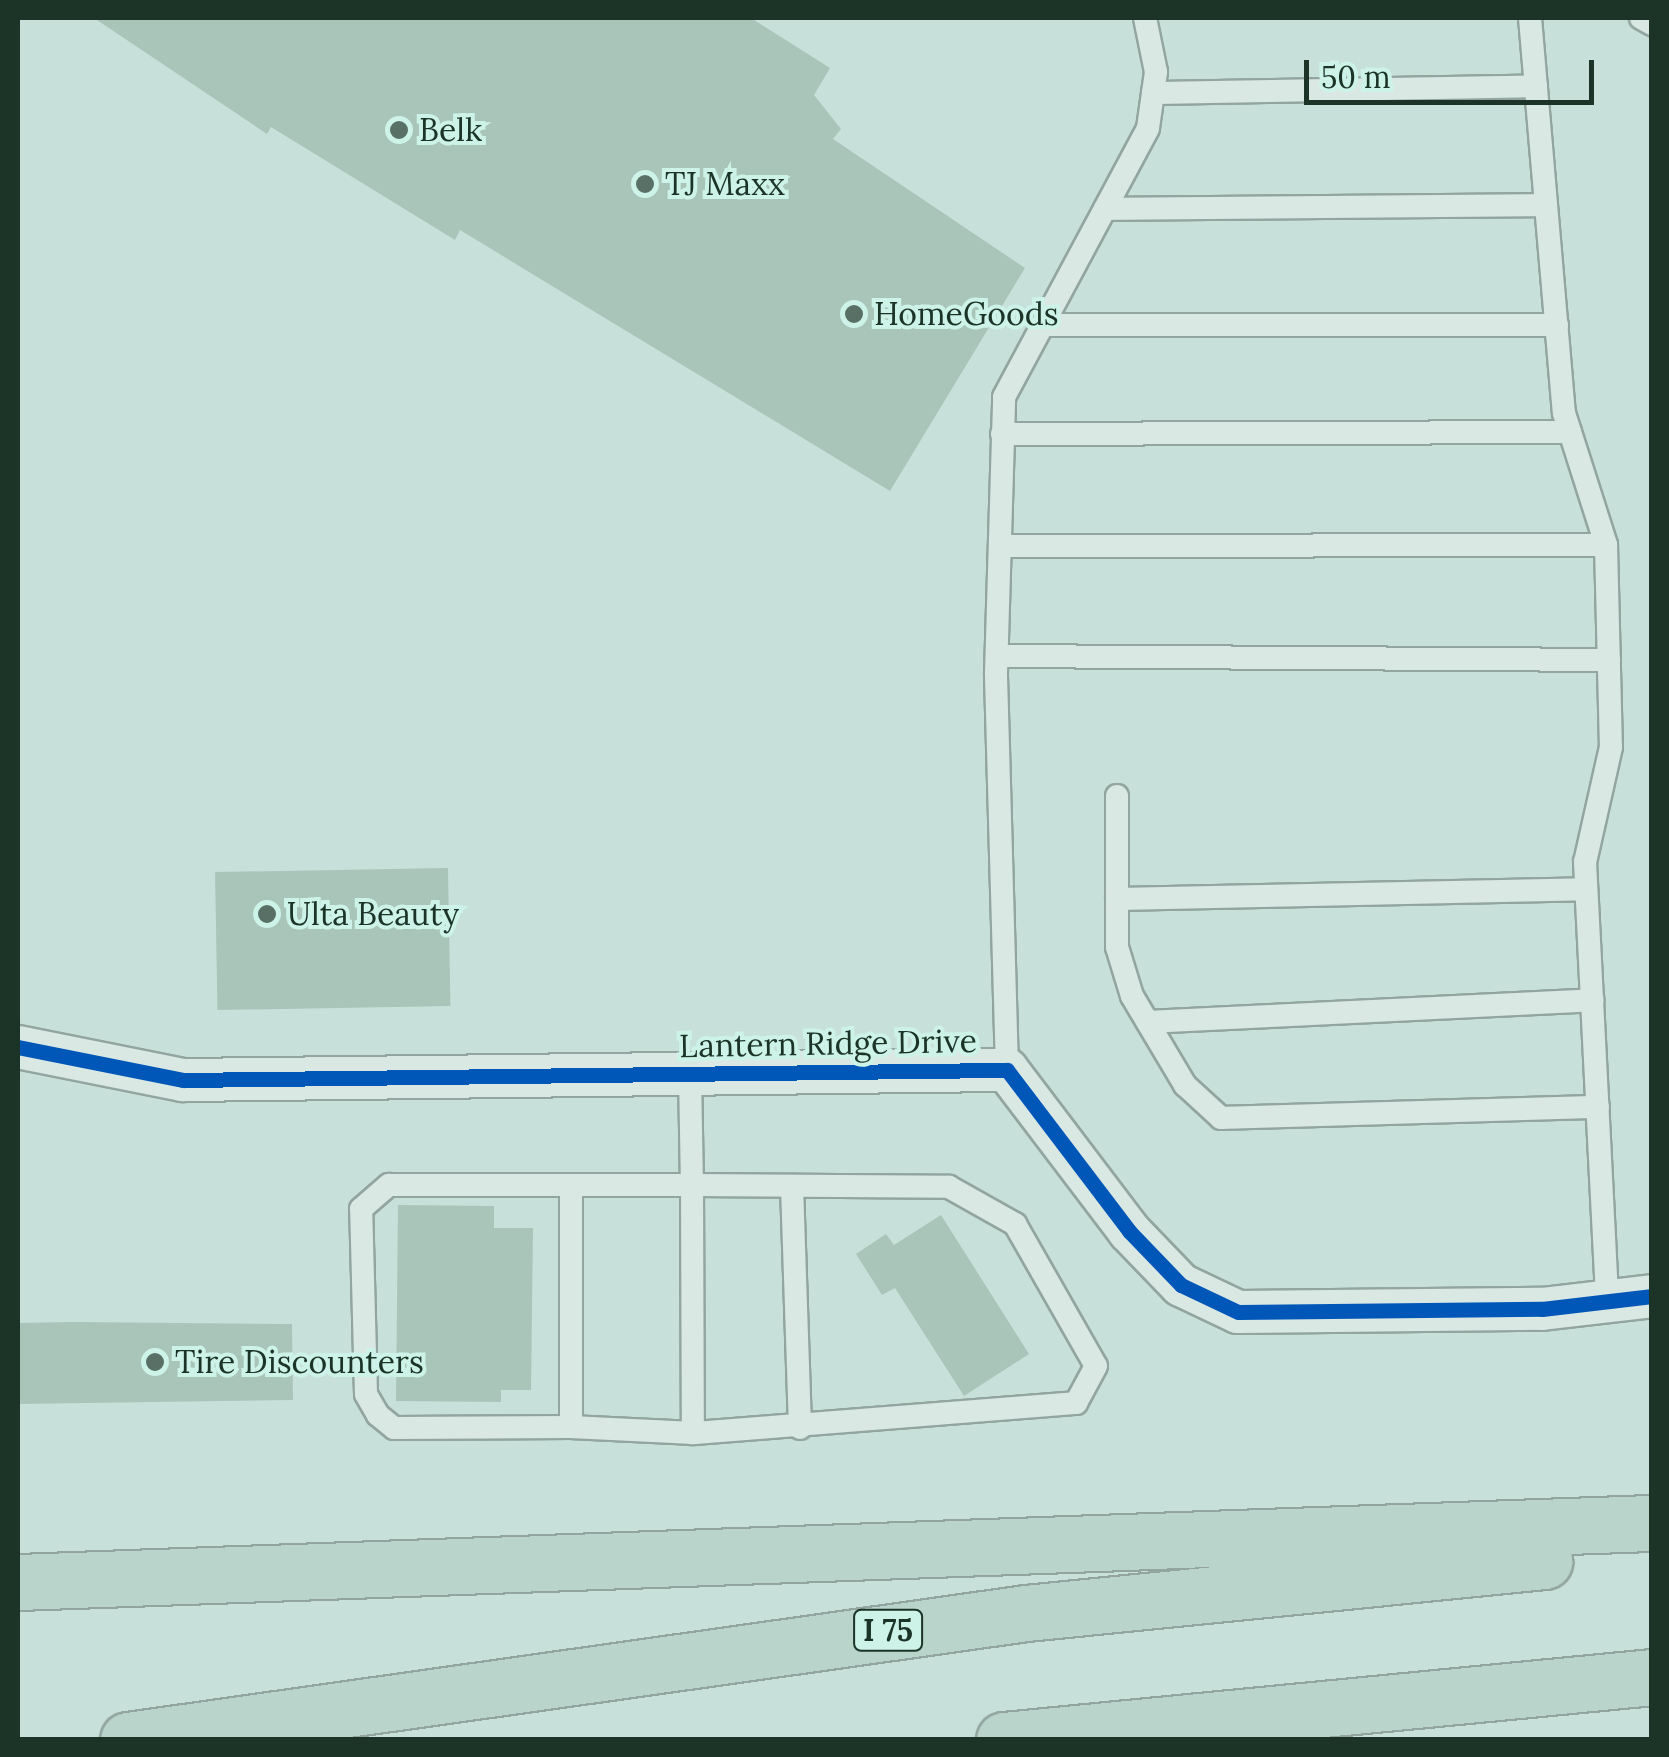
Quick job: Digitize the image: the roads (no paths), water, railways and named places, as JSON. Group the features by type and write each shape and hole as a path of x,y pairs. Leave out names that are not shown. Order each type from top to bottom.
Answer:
{"highway":[{"path":"18,1582 1652,1523"},
{"name":"I 75","path":"128,1740 1044,1610 1652,1553"},
{"path":"1004,1740 1652,1677"}],"street":[{"name":"Lantern Ridge Drive","path":"18,1047 183,1080 1007,1070 1142,1244 1181,1285 1238,1312 1607,1304 1652,1296"}],"lane":[{"path":"1007,1070 996,656 1004,396 1148,128 1153,93 1145,18"},
{"path":"1530,18 1570,432 1606,545 1611,747 1586,889 1607,1304"},
{"path":"1641,18 1652,24"},
{"path":"1153,93 1536,86"},
{"path":"1104,209 1546,206"},
{"path":"1042,325 1557,324"},
{"path":"1002,434 1570,432"},
{"path":"1000,546 1606,545"},
{"path":"996,656 1609,660"},
{"path":"1117,796 1117,948 1148,1022 1184,1085 1222,1118 1598,1107"},
{"path":"1117,899 1586,889"},
{"path":"1148,1022 1592,1000"},
{"path":"690,1074 693,1433"},
{"path":"390,1185 571,1185 949,1187 1015,1224 1096,1366 1076,1403 800,1428 693,1433 571,1427 394,1428 378,1414 366,1394 362,1209 390,1185"},
{"path":"571,1185 571,1427"},
{"path":"792,1186 800,1428"}],"place":[{"name":"Belk","path":"399,130"},
{"name":"TJ Maxx","path":"645,184"},
{"name":"HomeGoods","path":"854,314"},
{"name":"Ulta Beauty","path":"267,914"},
{"name":"Tire Discounters","path":"155,1362"}]}
